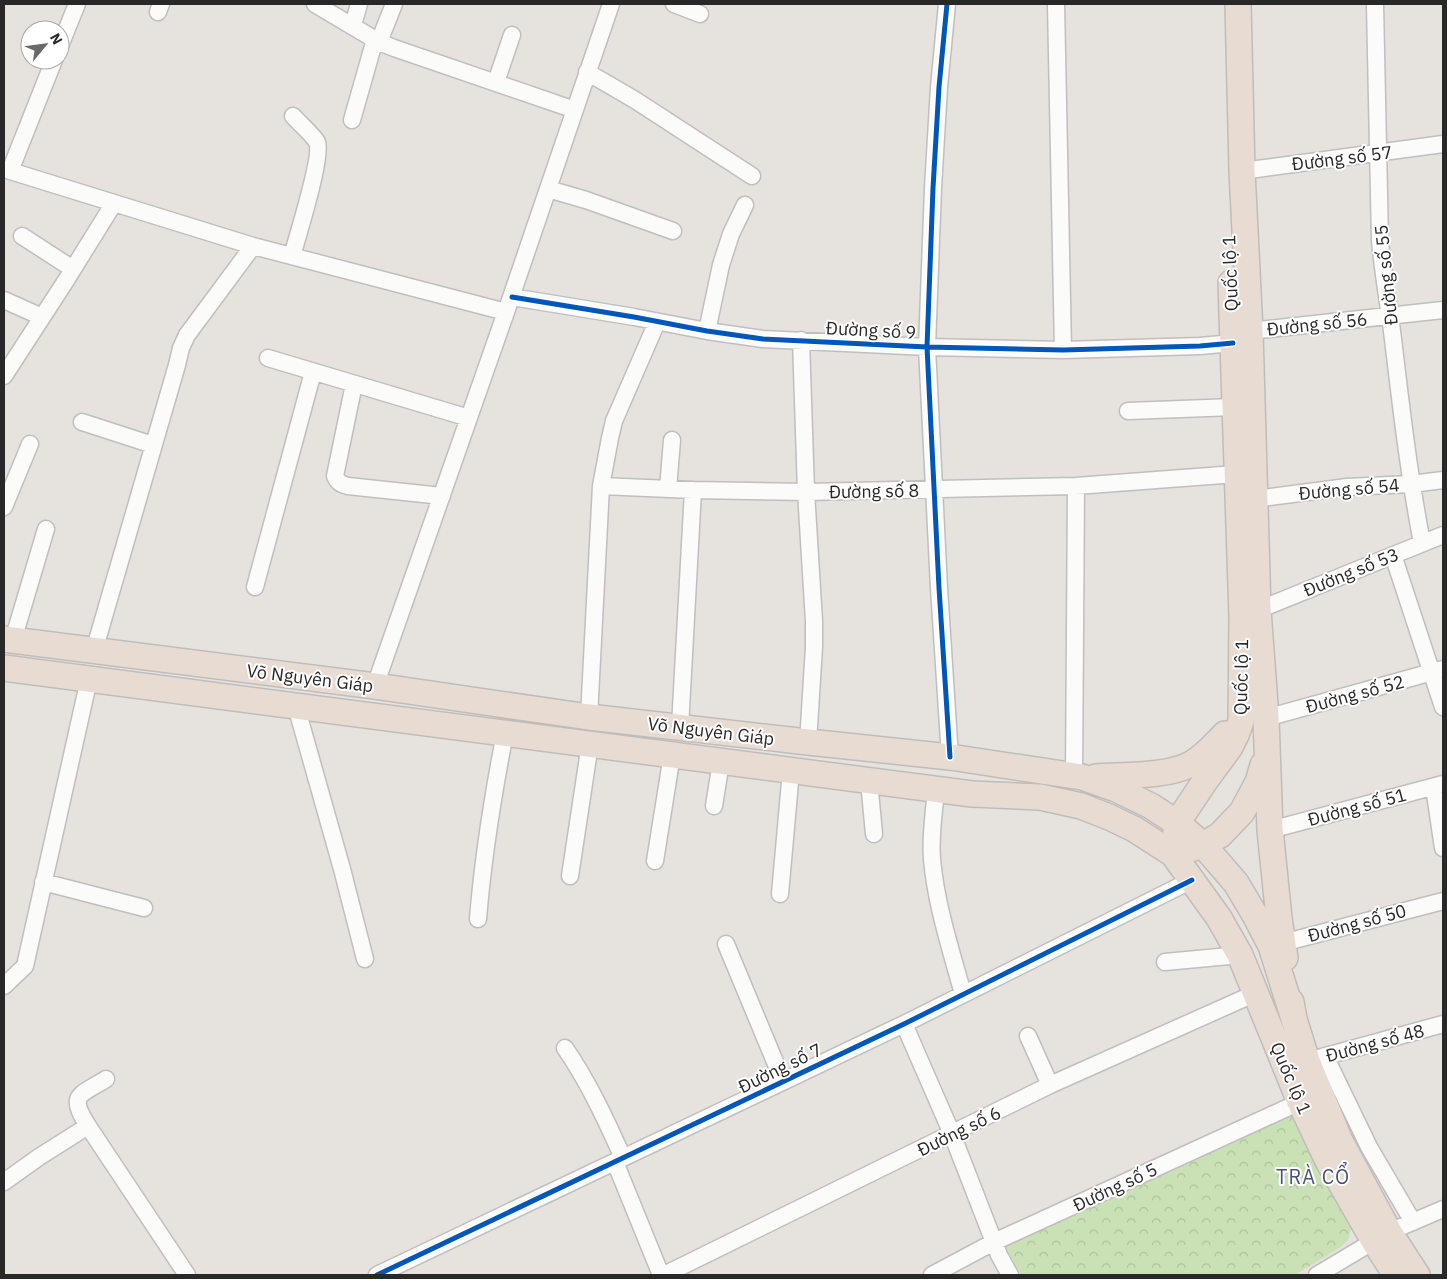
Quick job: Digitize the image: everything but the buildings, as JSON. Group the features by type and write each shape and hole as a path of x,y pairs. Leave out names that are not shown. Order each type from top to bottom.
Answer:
{"highway":[{"name":"Quốc lộ 1","path":"1222,4 1242,337 1255,499 1258,610 1266,718 1276,944 1294,1019 1316,1059 1340,1141 1359,1152 1382,1236 1396,1275"},
{"name":"Quốc lộ 1","path":"1238,4 1242,171 1242,337 1234,407 1242,617 1241,721 1230,747 1177,823 1173,854 1220,918 1240,955 1300,1102 1327,1159 1382,1236 1417,1275"},
{"name":"Võ Nguyên Giáp","path":"8,640 375,686 589,716 950,757 1078,776 1116,789 1151,806 1177,823 1204,845 1236,883 1255,915 1276,944"},
{"name":"Võ Nguyên Giáp","path":"4,668 936,790 972,794 1040,797 1081,806 1109,817 1134,829 1173,854"},
{"path":"1078,776 1147,774 1190,765 1208,752 1225,734 1241,709"},
{"path":"1173,854 1204,845 1220,835 1242,812 1258,782 1267,752"}],"street":[{"path":"70,21 77,4"},
{"path":"315,4 394,48 575,110"},
{"path":"352,26 359,4"},
{"path":"352,120 377,40 394,4"},
{"path":"375,686 512,296 611,4"},
{"path":"674,4 700,14"},
{"path":"947,4 939,87 927,347 939,588 950,757"},
{"path":"1056,4 1063,350"},
{"name":"Đường số 55","path":"1375,5 1380,240 1411,484 1422,543"},
{"path":"496,82 512,36"},
{"path":"50,70 7,170 253,246 506,312"},
{"path":"587,72 752,176"},
{"path":"292,256 318,156 316,142 293,116"},
{"name":"Đường số 57","path":"1242,171 1443,144"},
{"path":"548,189 586,200 673,231"},
{"path":"5,370 42,317 114,204"},
{"path":"707,331 721,265 731,234 745,205"},
{"path":"22,236 73,269"},
{"path":"94,651 181,348 187,335 253,246"},
{"name":"Đường số 9","path":"512,296 707,331 763,339 927,347 1063,350 1200,346 1242,337"},
{"path":"4,300 42,317"},
{"name":"Đường số 56","path":"1242,337 1443,310"},
{"path":"589,716 601,486 614,421 657,322"},
{"path":"801,340 806,492 814,621 808,742"},
{"path":"268,358 469,418"},
{"path":"255,587 313,372"},
{"path":"354,384 335,476 336,480 340,484 348,486 442,496"},
{"path":"1128,411 1234,407"},
{"path":"82,422 153,445"},
{"path":"668,489 672,440"},
{"path":"4,507 30,444"},
{"name":"Đường số 8","path":"601,486 806,492 1076,486 1236,474"},
{"name":"Đường số 54","path":"1255,499 1347,487 1411,484 1443,480"},
{"path":"1076,486 1078,776"},
{"path":"680,727 693,490"},
{"path":"8,640 46,529"},
{"name":"Đường số 53","path":"1258,610 1443,535"},
{"path":"1394,554 1438,671 1443,707"},
{"name":"Đường số 52","path":"1266,718 1438,671"},
{"path":"4,986 25,966 90,679"},
{"path":"296,706 365,959"},
{"path":"478,919 484,858 505,734"},
{"path":"570,876 590,744"},
{"path":"655,861 672,755"},
{"path":"714,806 721,762"},
{"path":"780,894 791,771"},
{"path":"869,781 874,834"},
{"path":"1438,786 1443,848"},
{"name":"Đường số 51","path":"1270,830 1438,786"},
{"path":"936,790 932,838 933,868 944,924 963,994"},
{"name":"Đường số 7","path":"377,1275 904,1024 1192,880"},
{"path":"43,882 144,908"},
{"name":"Đường số 50","path":"1276,944 1443,900"},
{"path":"726,944 783,1081"},
{"path":"1165,962 1240,955"},
{"name":"Đường số 6","path":"663,1275 1050,1086 1256,993"},
{"path":"904,1024 952,1134 994,1242 1010,1275"},
{"name":"Đường số 48","path":"1316,1059 1443,1024"},
{"path":"1028,1036 1050,1086"},
{"path":"566,1048 595,1096 663,1275"},
{"path":"106,1079 80,1095 77,1102 78,1110 187,1275"},
{"name":"Đường số 5","path":"932,1275 994,1242 1300,1102"},
{"path":"4,1182 88,1126"},
{"path":"1359,1152 1413,1222"},
{"path":"1317,1275 1382,1236 1443,1209"}],"green space":[{"path":"1295,1110 1352,1226 1348,1240 1341,1247 1295,1275 1021,1275 1004,1244"}],"cycle path":[{"path":"947,4 939,87 933,188 927,347 939,588 950,757"},
{"path":"512,297 763,339 927,347 1063,350 1200,346 1233,343"},
{"path":"377,1275 904,1024 1192,880"}],"district":[{"name":"TRÀ CỔ","path":"1313,1176"}]}
